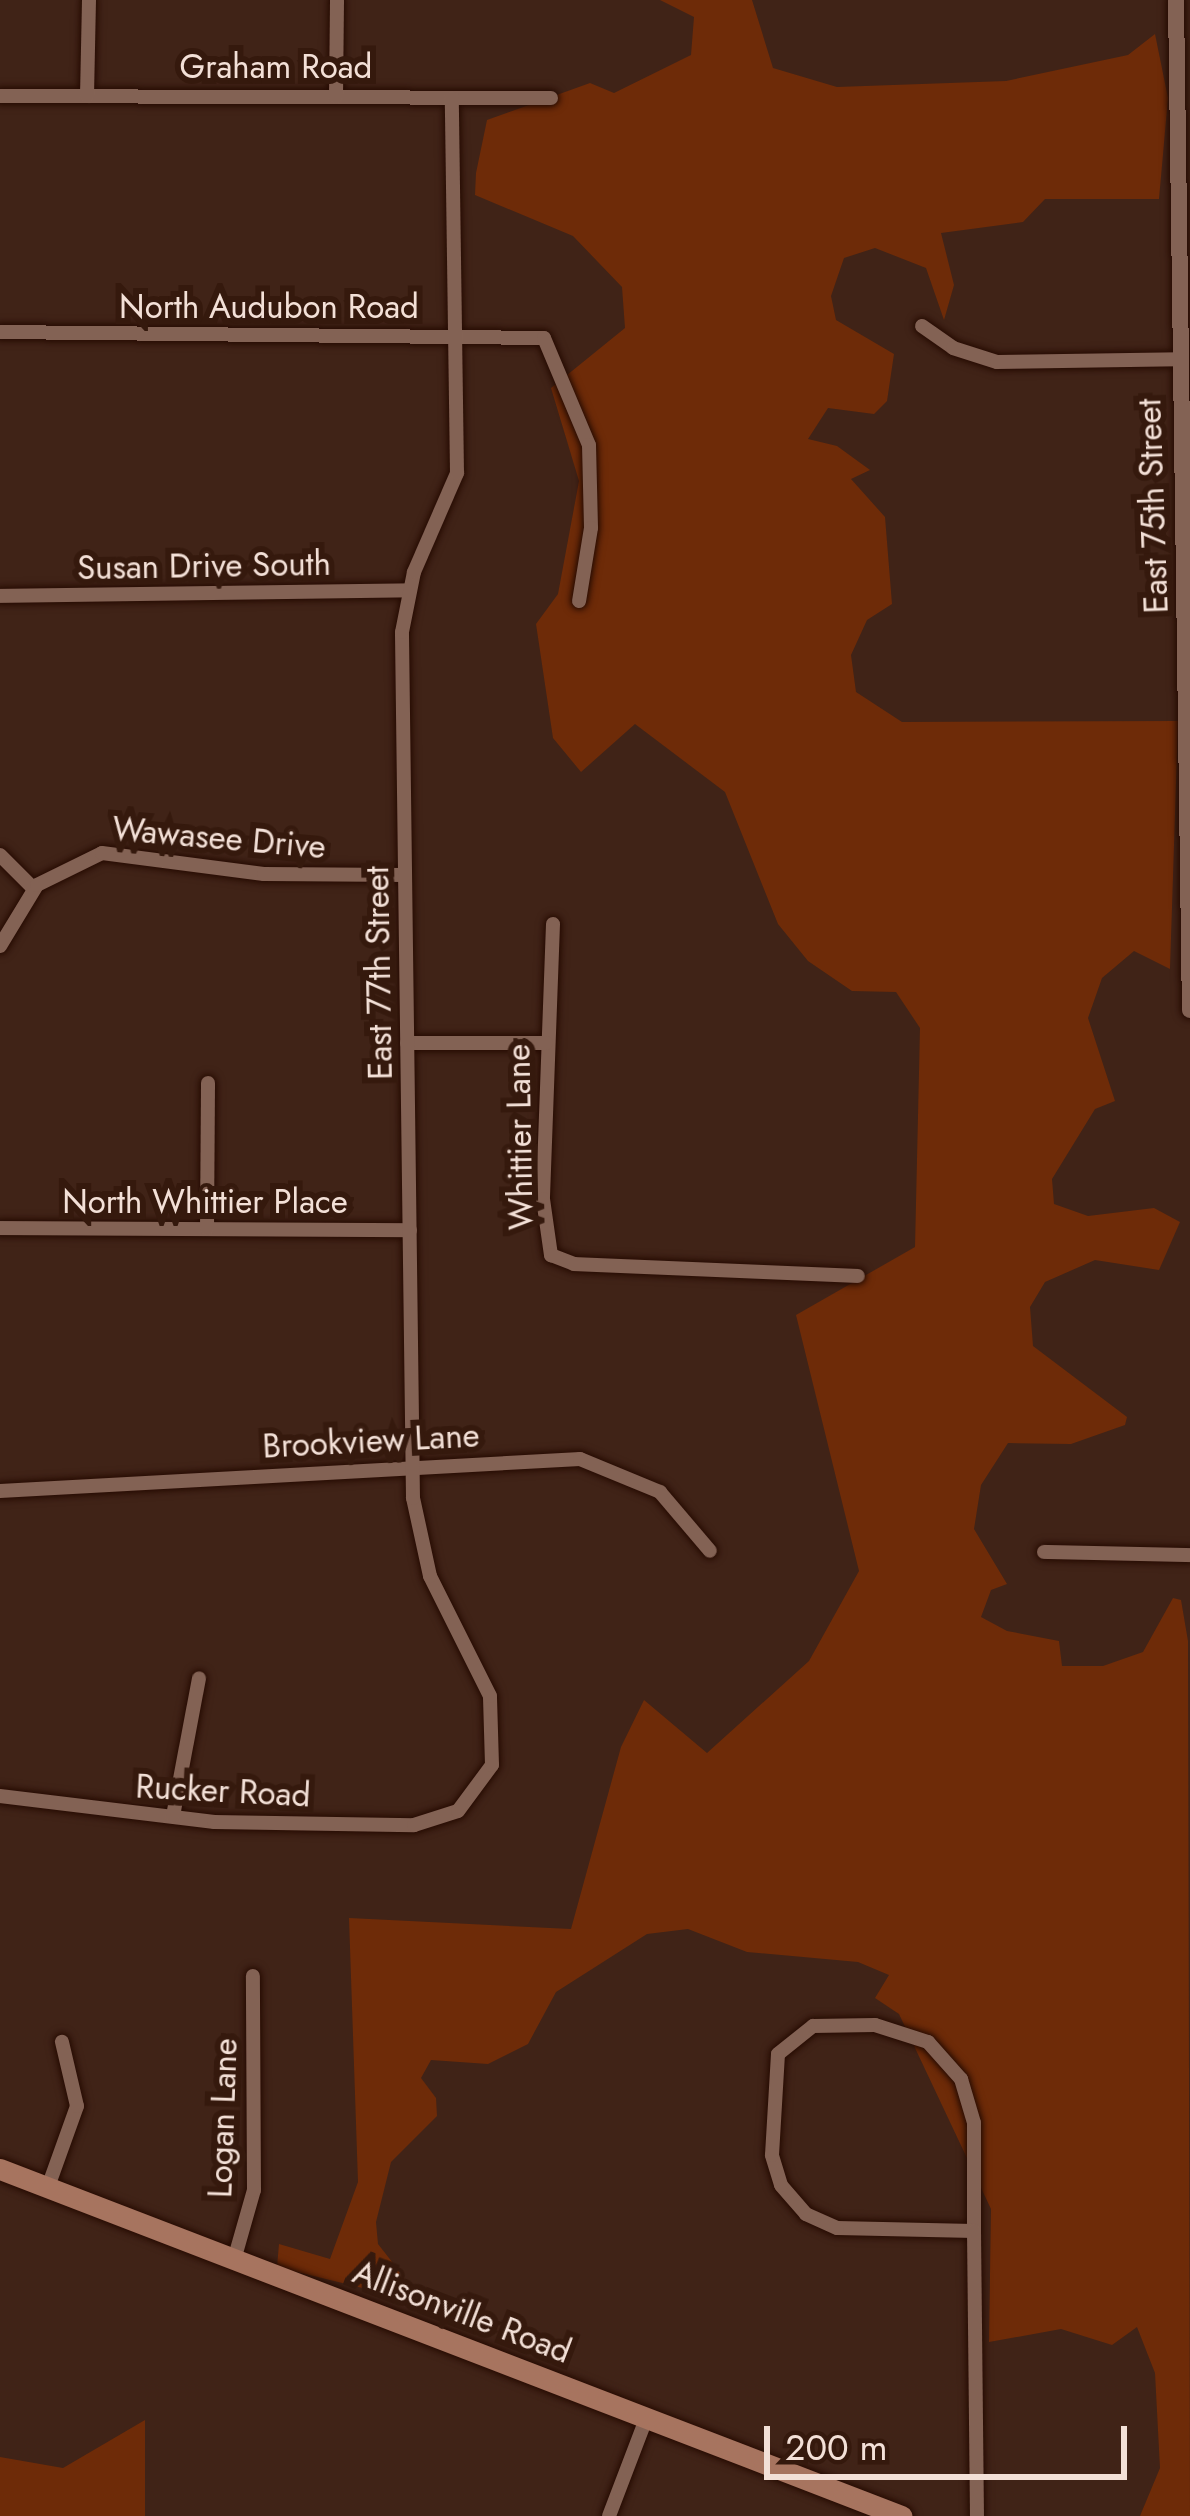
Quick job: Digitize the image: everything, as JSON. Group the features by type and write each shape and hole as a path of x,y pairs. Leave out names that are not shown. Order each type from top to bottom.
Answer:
{"main road":[{"name":"Allisonville Road","path":"0,2169 901,2516"}],"street":[{"path":"87,96 89,0"},
{"path":"336,97 337,0"},
{"name":"East 75th Street","path":"1176,0 1183,92 1190,1010"},
{"name":"Graham Road","path":"0,96 551,98"},
{"name":"East 77th Street","path":"443,1819 479,1791 496,1730 483,1674 419,1544 413,1465 405,875 408,590 457,473 452,98"},
{"path":"922,326 953,348 997,362 1183,365"},
{"name":"North Audubon Road","path":"0,332 537,337 553,348 587,434 591,528 579,602"},
{"name":"Susan Drive South","path":"0,596 408,590"},
{"name":"Wawasee Drive","path":"33,888 75,860 118,851 264,874 405,875"},
{"path":"0,855 33,888 0,946"},
{"name":"Whittier Lane","path":"553,924 545,1043 543,1199 551,1255 559,1263 858,1276"},
{"path":"407,1043 545,1043"},
{"path":"207,1229 208,1083"},
{"name":"North Whittier Place","path":"0,1228 410,1230"},
{"name":"Brookview Lane","path":"0,1491 413,1465 602,1463 661,1492 710,1551"},
{"path":"1044,1552 1190,1555"},
{"path":"173,1816 199,1678"},
{"name":"Rucker Road","path":"0,1796 173,1816 408,1825 443,1819"},
{"name":"Logan Lane","path":"234,2260 254,2189 253,1976"},
{"path":"974,2231 840,2229 798,2207 772,2155 771,2078 784,2044 813,2026 875,2024 914,2034 944,2055 972,2110 974,2231 977,2516"},
{"path":"48,2187 77,2106 62,2042"},
{"path":"609,2516 646,2419"}],"shaded area":[{"path":"660,0 752,0 773,68 837,87 1006,81 1128,55 1155,34 1168,98 1159,199 1045,199 1023,222 941,233 954,285 944,320 926,268 875,248 844,258 831,296 836,320 894,354 887,401 874,414 828,408 808,439 837,446 870,470 851,479 885,517 892,604 867,620 851,655 856,692 902,722 1178,721 1170,969 1134,951 1102,978 1088,1018 1115,1101 1095,1109 1052,1179 1054,1204 1088,1216 1154,1208 1180,1222 1159,1270 1095,1260 1045,1282 1030,1307 1033,1346 1127,1417 1125,1425 1071,1444 1008,1443 981,1485 974,1529 1007,1584 991,1590 981,1617 1007,1631 1059,1641 1062,1666 1103,1666 1143,1652 1173,1598 1181,1600 1188,1641 1190,2516 1140,2516 1160,2468 1155,2373 1137,2327 1112,2345 1061,2329 989,2342 991,2209 899,2014 875,1998 889,1975 858,1962 747,1952 688,1929 647,1934 556,1992 528,2044 488,2064 431,2060 421,2078 436,2098 437,2116 391,2162 376,2222 378,2244 400,2272 387,2294 277,2267 279,2244 330,2259 358,2182 349,1918 571,1929 621,1747 644,1700 707,1753 809,1661 859,1571 796,1315 915,1247 920,1028 896,992 852,991 808,961 778,924 725,792 635,724 581,772 553,738 536,624 558,594 579,481 551,388 625,328 622,287 573,236 475,195 476,173 487,120 590,83 614,93 691,55 694,17"},
{"path":"145,2420 145,2516 0,2516 0,2457 63,2468"}]}
